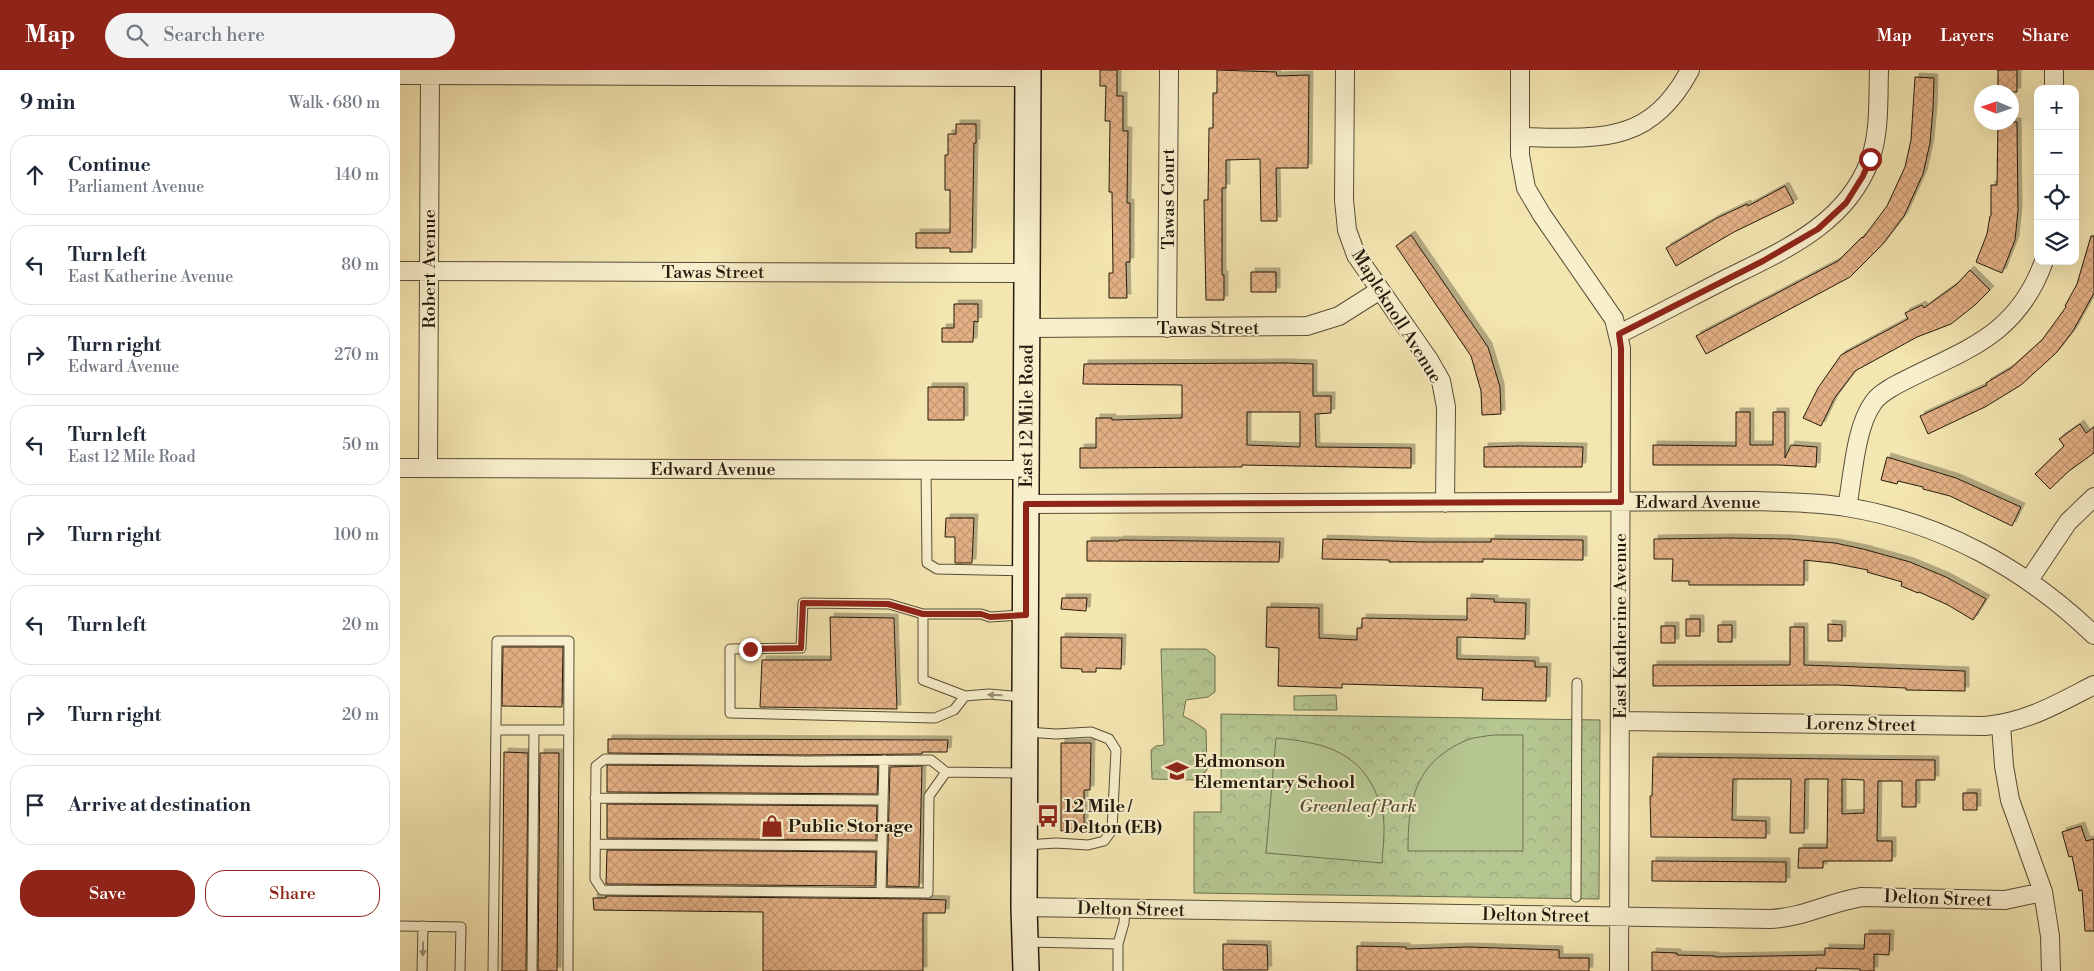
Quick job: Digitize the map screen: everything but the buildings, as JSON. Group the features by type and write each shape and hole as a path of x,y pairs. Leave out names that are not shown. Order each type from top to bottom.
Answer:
{"main road":[{"name":"East 12 Mile Road","path":"1026,971 1024,907 1026,845 1028,73"}],"street":[{"name":"Tawas Court","path":"1167,328 1169,70"},
{"name":"Mapleknoll Avenue","path":"1344,70 1344,200 1347,230 1356,255 1429,360 1442,386 1446,407 1445,503"},
{"name":"East Katherine Avenue","path":"1520,70 1520,166 1523,180 1530,198 1614,319 1621,348 1619,971"},
{"path":"1520,137 1586,138 1606,137 1623,132 1641,124 1663,108 1679,91 1690,70"},
{"path":"1619,334 1803,239 1834,216 1855,190 1870,159 1878,120 1878,70"},
{"path":"2054,70 2054,85"},
{"path":"400,75 430,73 1028,73"},
{"name":"Robert Avenue","path":"428,468 430,73"},
{"path":"1847,507 1865,416 1880,394 1979,344 2000,328 2024,301 2042,265"},
{"name":"Tawas Street","path":"400,271 1027,273"},
{"name":"Tawas Street","path":"1026,328 1307,326 1339,316 1380,290"},
{"name":"Edward Avenue","path":"400,468 1026,470"},
{"path":"2029,580 2068,522 2094,497"},
{"name":"Edward Avenue","path":"1026,504 1774,502 1847,507 1907,521 1971,548 2029,580 2053,598 2094,635"},
{"name":"Lorenz Street","path":"1620,721 2001,725 2032,717 2094,685"},
{"path":"2001,725 2004,766 2010,800 2043,892 2050,936 2051,971"},
{"name":"Delton Street","path":"1024,907 1780,919 1844,900 1862,897 2005,900 2043,892"}],"lane":[{"path":"926,469 927,563 937,569 1026,572"},
{"path":"965,696 954,710 935,718 730,713 730,649 801,648 803,603 888,604 923,614 981,614 990,617 1026,615"},
{"path":"923,614 923,680 965,696 989,694 1025,697"},
{"path":"493,971 497,641 569,641 568,971"},
{"path":"1576,896 1577,683"},
{"path":"496,730 569,730"},
{"path":"532,971 534,730"},
{"path":"1026,732 1056,734 1091,732 1109,739 1116,750 1112,830 1104,841 1088,845 1056,843 1026,845"},
{"path":"946,772 929,796 928,893 602,890 595,878 596,766 605,759 931,760 946,772 1025,774"},
{"path":"881,893 884,760"},
{"path":"596,798 883,800"},
{"path":"595,844 882,846"},
{"path":"1118,971 1118,944 1124,923 1125,908"},
{"path":"400,926 461,927 460,971"},
{"path":"422,971 423,926"},
{"path":"1026,942 1118,944"}],"green space":[{"path":"1161,649 1206,649 1215,656 1215,692 1208,697 1186,700 1183,716 1206,730 1207,770 1198,780 1152,779 1151,750 1156,746 1164,745"},
{"path":"1336,695 1337,710 1294,710 1294,696"},
{"name":"Greenleaf Park","path":"1221,714 1600,720 1599,899 1194,893 1194,812 1221,812"},
{"path":"1494,735 1523,735 1523,851 1408,851 1408,832 1413,799 1425,771 1436,759 1467,740"},
{"path":"1276,738 1307,742 1334,750 1357,766 1367,777 1380,802 1383,815 1382,863 1266,853"}],"place":[{"name":"Edmonson Elementary School","path":"1177,771"},
{"name":"12 Mile / Delton (EB)","path":"1048,816"},
{"name":"Public Storage","path":"772,826"}],"route":[{"path":"750,649 801,648 803,603 888,604 923,614 981,614 990,617 1026,615 1026,504 1621,502 1621,348 1619,334 1763,261 1818,229 1846,203 1863,176 1870,159"}]}
